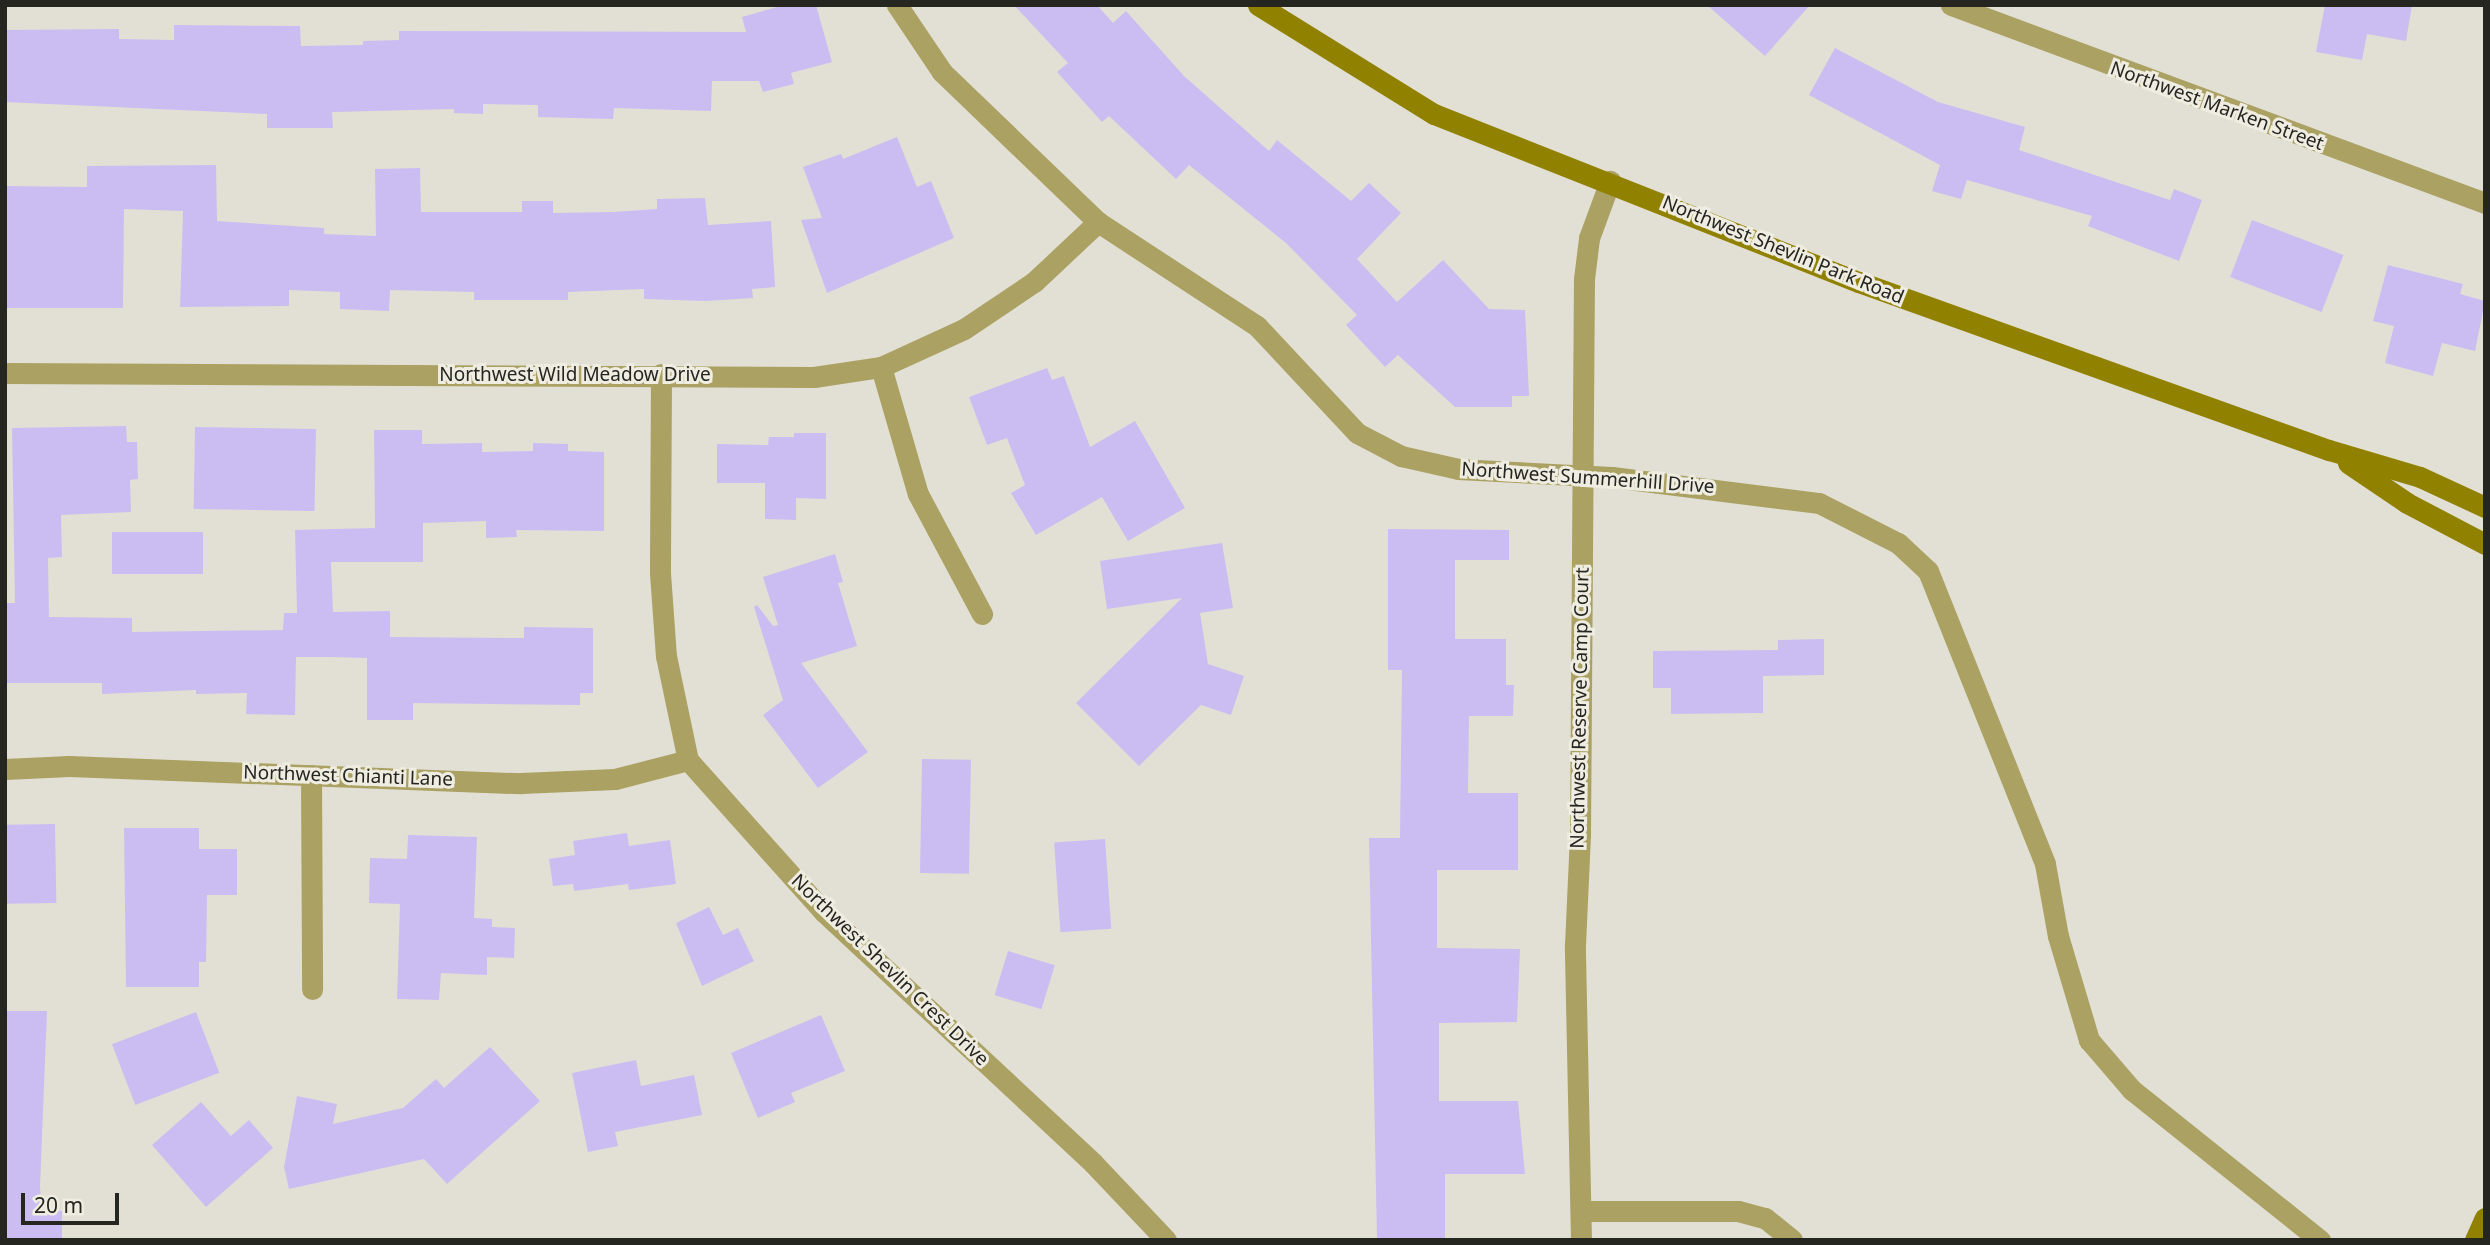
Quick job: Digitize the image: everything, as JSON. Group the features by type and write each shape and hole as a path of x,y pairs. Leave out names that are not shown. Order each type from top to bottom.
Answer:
{"street":[{"name":"Northwest Summerhill Drive","path":"897,5 942,72 1098,222 1257,326 1292,358 1357,433 1401,456 1458,469 1714,486 1819,503 1898,542 1928,571 2045,864 2058,936 2089,1040 2132,1090 2320,1240"},
{"name":"Northwest Shevlin Park Road","path":"1258,5 1434,114 1610,181 1859,282 2329,450 2420,477 2485,507"},
{"name":"Northwest Marken Street","path":"1951,5 2485,203"},
{"name":"Northwest Reserve Camp Court","path":"1581,1240 1575,945 1584,279 1589,238 1610,181"},
{"name":"Northwest Wild Meadow Drive","path":"5,373 661,374 814,377 881,367 975,321 1034,282 1098,222"},
{"path":"881,367 918,494 982,614"},
{"name":"Northwest Shevlin Crest Drive","path":"661,374 663,614 666,656 688,760 824,912 1093,1163 1166,1240"},
{"name":"Northwest Shevlin Park Road","path":"2329,450 2407,503 2485,544"},
{"name":"Northwest Chianti Lane","path":"5,769 69,766 521,783 615,779 688,760"},
{"path":"311,775 312,989"},
{"path":"1581,1211 1738,1211 1765,1218 1791,1240"},
{"path":"2475,1240 2485,1218"}],"building":[{"path":"784,5 816,5 832,62 791,73 794,84 763,92 759,81 712,81 711,111 614,108 613,119 538,117 538,105 483,104 483,114 454,113 454,109 332,112 333,128 267,128 267,114 5,102 5,30 119,29 119,39 174,40 174,25 300,26 301,46 363,45 363,41 399,40 399,31 746,32 742,17"},
{"path":"1014,5 1097,5 1113,23 1126,11 1184,76 1269,151 1277,140 1351,201 1369,183 1401,213 1357,259 1397,302 1443,260 1489,309 1525,310 1529,396 1512,396 1512,407 1455,407 1398,355 1385,367 1346,325 1357,315 1286,243 1189,165 1176,179 1109,116 1102,122 1057,72 1068,63"},
{"path":"1707,5 1810,5 1765,56"},
{"path":"2325,5 2412,5 2406,41 2367,34 2362,60 2316,52"},
{"path":"1835,48 1938,102 2025,127 2019,150 2170,200 2174,189 2202,200 2179,261 2088,226 2092,216 1967,180 1961,199 1932,191 1940,165 1809,95"},
{"path":"897,137 917,187 931,181 954,238 827,293 801,220 822,218 803,167 841,154 843,159"},
{"path":"216,165 217,221 324,228 324,234 376,236 375,169 420,168 421,212 522,212 522,201 553,201 553,213 613,212 657,209 657,199 705,198 708,225 771,221 775,287 752,289 753,298 706,301 644,299 644,289 568,292 568,300 474,300 474,292 390,290 389,311 340,309 340,292 289,290 289,306 180,307 183,211 124,209 123,308 5,308 5,186 87,187 87,166"},
{"path":"2252,220 2343,255 2322,312 2230,277"},
{"path":"2388,265 2463,284 2460,294 2485,301 2475,351 2442,343 2433,376 2385,363 2394,326 2373,321"},
{"path":"1047,368 1052,380 1064,376 1090,447 1135,421 1185,508 1128,541 1102,497 1036,535 1011,493 1025,485 1007,438 987,445 969,397"},
{"path":"126,426 127,442 137,442 138,479 130,480 131,512 61,515 62,557 48,558 49,617 132,618 132,632 283,630 284,613 297,613 295,530 375,528 374,430 422,430 422,444 482,443 482,452 533,451 533,443 568,444 568,451 604,452 604,531 516,530 517,537 486,538 486,521 423,523 423,562 331,562 333,612 390,611 390,637 524,638 524,627 593,628 593,693 580,693 580,705 413,703 413,720 367,720 367,658 330,657 296,657 295,715 246,714 247,693 196,694 196,690 102,694 102,683 5,683 5,603 15,603 12,428"},
{"path":"195,427 316,429 315,511 194,509"},
{"path":"794,433 826,433 826,499 796,498 796,520 765,519 765,483 717,483 717,444 768,445 769,437 794,437"},
{"path":"1388,529 1509,530 1509,560 1455,560 1455,639 1506,639 1506,685 1514,685 1513,716 1469,716 1468,793 1518,793 1518,870 1437,870 1437,948 1520,949 1517,1022 1439,1023 1439,1101 1518,1101 1525,1174 1445,1174 1445,1240 1377,1240 1369,838 1400,838 1402,670 1388,670"},
{"path":"112,532 203,532 203,574 112,574"},
{"path":"1222,543 1233,608 1200,613 1208,664 1244,676 1231,715 1201,705 1139,766 1076,703 1182,598 1107,609 1100,561"},
{"path":"835,554 843,582 838,583 857,646 801,663 868,752 818,788 763,715 783,700 754,607 757,605 773,626 778,625 763,577"},
{"path":"1824,639 1824,675 1763,676 1763,713 1671,714 1671,688 1653,688 1653,651 1778,650 1778,640"},
{"path":"922,759 971,760 969,874 920,873"},
{"path":"55,824 56,903 6,904 5,825"},
{"path":"124,828 199,828 199,849 237,849 237,895 207,895 206,962 199,962 199,987 126,987"},
{"path":"627,833 629,846 670,840 676,884 629,890 628,884 574,891 573,884 553,886 549,859 575,855 573,841"},
{"path":"408,835 477,837 474,918 492,919 492,927 515,928 514,958 487,957 487,975 441,973 439,1000 397,999 400,904 369,903 370,858 407,859"},
{"path":"1105,839 1111,929 1060,932 1054,843"},
{"path":"709,907 723,935 738,928 754,961 702,986 676,923"},
{"path":"1008,951 1055,965 1041,1009 995,995"},
{"path":"5,1011 47,1011 40,1187 42,1211 62,1211 62,1240 5,1240"},
{"path":"196,1012 219,1073 135,1105 112,1044"},
{"path":"821,1015 845,1071 791,1093 795,1102 758,1118 731,1053"},
{"path":"490,1047 540,1101 447,1184 424,1159 289,1189 284,1167 297,1096 337,1104 333,1124 403,1108 436,1079 444,1088"},
{"path":"636,1060 641,1086 694,1075 702,1115 615,1132 618,1146 588,1152 572,1073"},
{"path":"201,1102 231,1136 249,1120 273,1148 206,1207 152,1145"}]}
